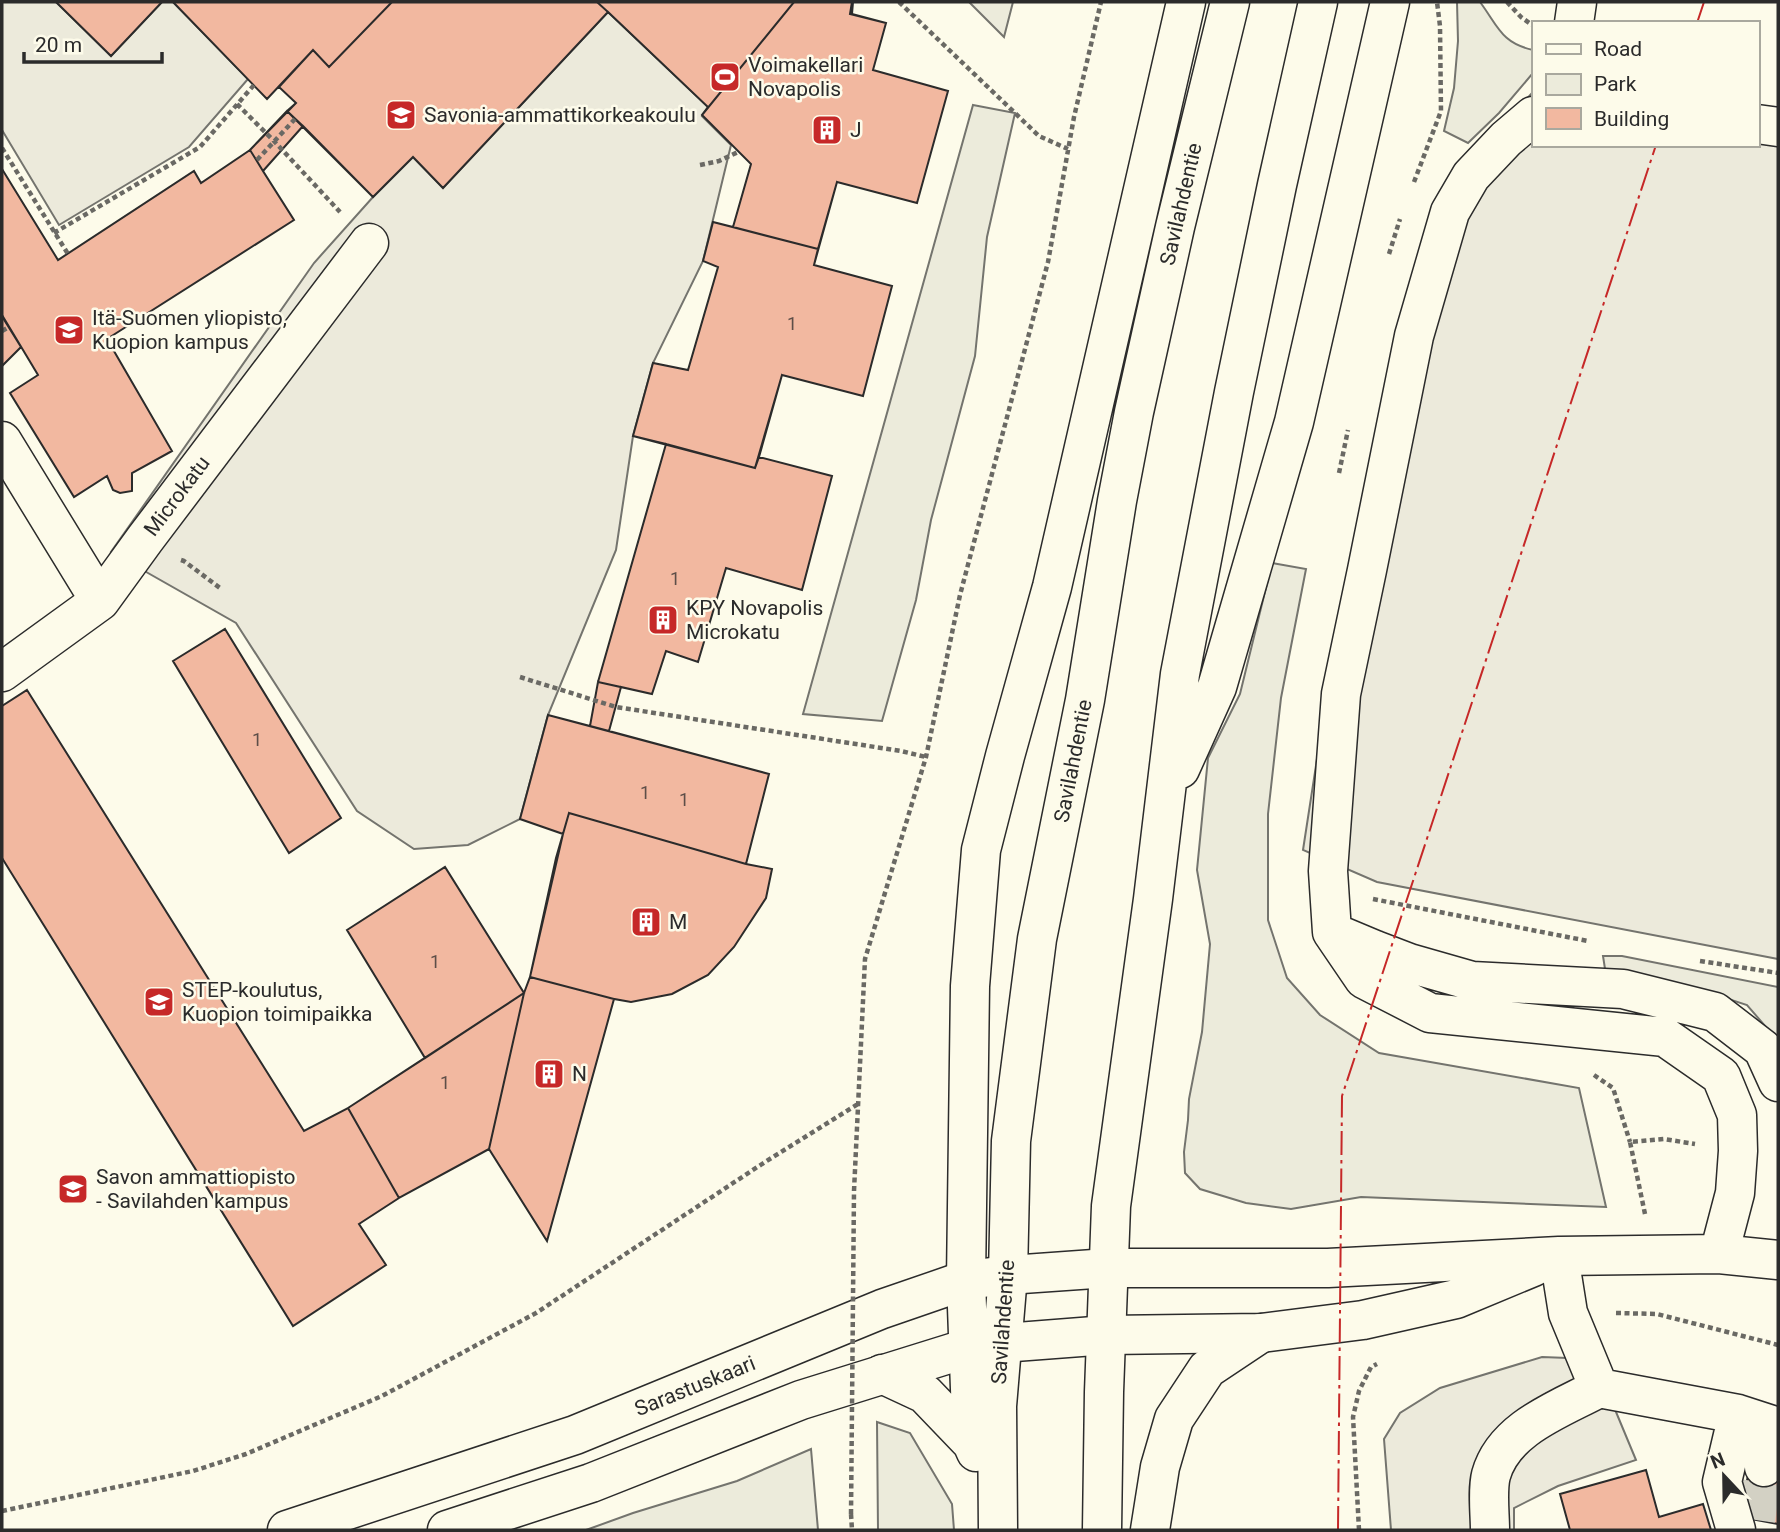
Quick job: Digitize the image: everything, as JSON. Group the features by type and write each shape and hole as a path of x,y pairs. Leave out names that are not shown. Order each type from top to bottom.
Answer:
{"main road":[{"path":"998,1523 972,1443 985,1345 965,1280 970,986 981,850 1052,587 1186,2"},
{"name":"Savilahdentie","path":"998,1523 997,1406 985,1345 1008,1275 1011,1141 1037,939 1085,700 1116,501 1129,437 1175,227 1230,2"},
{"path":"1102,1530 1111,1206 1183,660 1234,392 1318,2"},
{"path":"1165,803 1217,687 1294,422 1390,2"},
{"path":"1574,21 1577,2"},
{"path":"1593,21 1595,2"},
{"path":"1532,117 1506,139 1471,176 1450,212 1414,336 1341,694 1328,871 1332,932 1364,979 1430,1013 1665,1037 1721,1076 1737,1115 1738,1151 1735,1193 1719,1254"},
{"path":"1759,124 1778,127"},
{"name":"Microkatu","path":"2,672 100,601 369,243"},
{"path":"2,441 100,601"},
{"path":"1332,932 1409,963 1472,981 1623,989 1714,1012 1763,1049 1778,1082"},
{"name":"Sarastuskaari","path":"287,1530 576,1435 882,1309 965,1280 1108,1268 1328,1268 1559,1256 1719,1254 1778,1260"},
{"path":"447,1530 591,1483 801,1401 881,1374 985,1345 1107,1335 1261,1333 1363,1320 1456,1299 1559,1256 1567,1313 1599,1388"},
{"path":"1150,1530 1160,1467 1174,1419 1207,1369 1261,1333"},
{"path":"881,1374 925,1394 972,1443"},
{"path":"1490,1530 1490,1478 1497,1459 1511,1440 1542,1418 1599,1388 1762,1422"},
{"path":"1762,1422 1765,1467"},
{"path":"1748,1527 1722,1482 1762,1422"}],"path":[{"path":"899,2 1039,136 1068,149"},
{"path":"852,1530 854,1191 864,959 926,757 960,595 1048,262 1068,149 1101,2"},
{"path":"1507,2 1521,18 1532,25"},
{"path":"54,233 200,147 254,85"},
{"path":"237,104 369,243"},
{"path":"257,160 295,119"},
{"path":"2,148 68,254"},
{"path":"700,165 719,161 738,152"},
{"path":"2,331 9,327"},
{"path":"520,677 616,707 926,757"},
{"path":"1329,890 1597,943"},
{"path":"1688,959 1778,973"},
{"path":"2,1511 193,1471 246,1454 382,1396 536,1313 858,1104"},
{"path":"1657,1314 1653,1256 1630,1142 1664,1139 1738,1151"},
{"path":"1567,1313 1657,1314 1778,1345"},
{"path":"1359,1530 1353,1417 1359,1391 1371,1367 1382,1361"}],"green space":[{"path":"969,2 1013,2 1004,37"},
{"path":"1457,2 1480,2 1507,38 1532,50 1532,74 1499,113 1468,143 1444,131 1454,88 1458,41"},
{"path":"973,105 1015,113 987,237 975,356 931,520 916,600 882,721 803,714"},
{"path":"1272,563 1306,569 1281,698 1268,814 1268,920 1287,978 1320,1015 1379,1053 1579,1088 1606,1207 1361,1197 1291,1209 1246,1203 1200,1189 1185,1173 1184,1152 1189,1099 1202,1032 1210,944 1197,870 1208,758 1240,694"},
{"path":"1603,956 1622,956 1778,987 1778,1041 1747,1005 1695,988 1605,969"},
{"path":"877,1422 910,1433 952,1504 954,1530 878,1530"},
{"path":"811,1449 818,1530 586,1530 737,1481"}],"shaded area":[{"path":"2,2 56,2 111,56 162,2 173,2 248,79 189,147 59,225 2,130"},
{"path":"608,12 708,107 702,116 731,145 703,261 653,363 633,436 616,550 548,715 520,819 468,845 414,849 357,811 236,623 111,552 314,263 373,197 413,157 443,188"},
{"path":"1532,93 1532,147 1759,147 1759,135 1778,140 1778,959 1377,882 1303,850 1321,733 1480,150"},
{"path":"1542,1357 1594,1359 1636,1460 1558,1486 1514,1508 1514,1530 1391,1530 1384,1439 1400,1413 1440,1388"}],"building":[{"path":"56,2 162,2 111,56"},
{"path":"56,2 162,2 111,56"},
{"path":"173,2 392,2 329,67 313,50 267,99"},
{"path":"392,2 597,2 608,12 443,188 413,157 373,197 287,111 296,103 279,87 313,50 329,67"},
{"name":"KPY Novapolis Microkatu","path":"392,2 853,2 852,14 886,23 873,70 948,91 917,203 837,182 814,265 892,286 863,396 782,375 759,457 832,476 802,590 726,568 698,662 666,651 652,694 621,687 609,731 769,774 746,864 772,869 766,898 734,947 708,975 672,994 631,1002 614,999 547,1241 489,1149 399,1198 348,1108 425,1058 347,930 445,867 524,993 563,834 520,819 548,715 590,726 598,682 666,444 633,436 653,363 688,370 718,267 703,261 713,222 733,227 751,164 702,115 708,107 608,12 443,188 413,157 373,197 303,126 263,171 294,220 107,339 172,451 132,473 132,491 120,493 113,490 107,476 74,497 10,393 38,375 2,315 2,169 58,260 194,171 201,183 250,150 296,103 279,87 313,50 329,67"},
{"name":"J","path":"794,2 852,2 850,14 886,23 873,70 948,91 917,203 837,182 818,249 733,227 751,164 702,115"},
{"path":"287,111 303,126 263,171 250,150"},
{"path":"713,222 818,249 814,265 892,286 863,396 782,375 755,468 633,436 653,363 688,370 718,267 703,261"},
{"path":"2,319 21,347 2,366"},
{"path":"666,444 755,468 759,457 832,476 802,590 726,568 698,662 666,651 652,694 598,682"},
{"path":"225,629 341,818 289,853 173,661"},
{"path":"598,682 621,687 609,731 590,726"},
{"path":"27,690 304,1131 348,1108 399,1198 359,1224 386,1265 293,1326 2,858 2,706"},
{"path":"548,715 769,774 746,864 569,813 563,834 520,819"},
{"name":"M","path":"569,813 772,869 766,898 734,947 708,975 672,994 631,1002 530,977 556,858"},
{"path":"445,867 524,993 425,1058 347,930"},
{"name":"N","path":"530,977 614,999 547,1241 489,1149 524,993"},
{"path":"524,993 489,1149 399,1198 348,1108"},
{"path":"1750,1465 1778,1470 1778,1524 1740,1517"},
{"path":"1646,1470 1659,1517 1703,1504 1711,1530 1570,1530 1560,1494"}],"tunnel":[{"path":"1756,1520 1764,1467"}],"power":[{"path":"1698,21 1704,2"},
{"path":"1338,1530 1342,1096 1655,147"}],"place":[{"name":"Voimakellari Novapolis","path":"725,77"},
{"name":"Savonia-ammattikorkeakoulu","path":"401,115"},
{"name":"J","path":"827,130"},
{"name":"Itä-Suomen yliopisto, Kuopion kampus","path":"69,330"},
{"name":"KPY Novapolis Microkatu","path":"663,620"},
{"name":"M","path":"646,922"},
{"name":"STEP-koulutus, Kuopion toimipaikka","path":"159,1002"},
{"name":"N","path":"549,1074"},
{"name":"Savon ammattiopisto - Savilahden kampus","path":"73,1189"}]}
